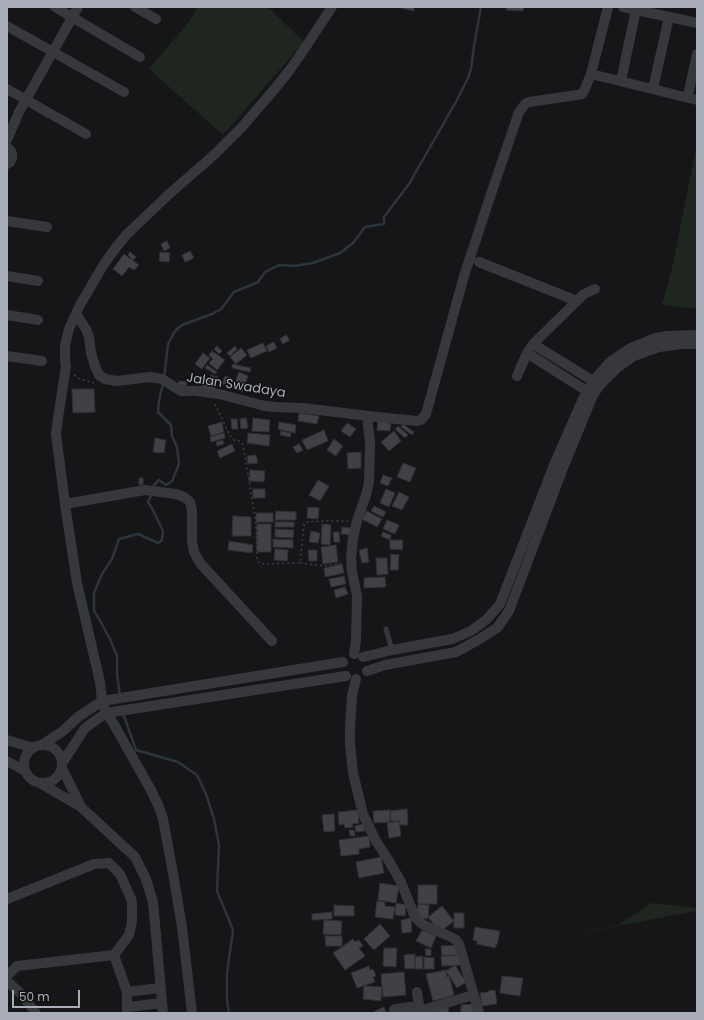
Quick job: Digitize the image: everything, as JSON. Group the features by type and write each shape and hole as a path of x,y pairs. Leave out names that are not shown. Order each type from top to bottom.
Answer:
{"street":[{"path":"55,7 140,57"},
{"path":"7,140 19,112 78,7"},
{"path":"135,7 156,19"},
{"path":"192,1013 182,927 163,819 159,806 151,790 106,713 102,701 100,682 77,583 56,434 66,366 65,345 69,329 76,314 104,264 127,234 215,154 242,127 289,71 308,45 332,7"},
{"path":"608,7 591,74 697,100"},
{"path":"623,7 697,23"},
{"path":"622,76 636,10"},
{"path":"654,84 669,17"},
{"path":"7,26 124,92"},
{"path":"689,91 697,54"},
{"name":"Jalan Swadaya","path":"76,314 86,329 89,337 91,353 99,375 105,379 117,381 150,377 162,379 181,391 210,393 265,406 303,408 367,416 417,421 421,420 425,417 464,276 519,112 525,104 529,102 582,94 591,74"},
{"path":"7,89 86,134"},
{"path":"7,147 12,154 12,158 7,164"},
{"path":"7,221 47,227"},
{"path":"479,262 576,301"},
{"path":"7,276 38,281"},
{"path":"517,376 527,353 533,344 576,301 584,294 595,289"},
{"path":"7,315 38,320"},
{"path":"351,677 344,672 342,667 345,658 349,655 359,656 452,638 471,631 487,619 500,604 590,393 610,362 631,348 656,338 697,335"},
{"path":"533,344 596,384"},
{"path":"596,384 634,356 659,347 697,344"},
{"path":"527,353 590,393"},
{"path":"7,356 42,361"},
{"path":"40,783 54,780 61,772 62,765 84,728 106,713 351,677 360,678 364,675 367,670 367,666 366,661 359,656 356,640 357,591 353,579 351,562 353,538 369,482 370,454 367,416"},
{"path":"367,670 385,665 456,652 497,628 509,611 559,466"},
{"path":"65,504 145,490 176,494 184,497 190,502 192,510 192,541 194,552 200,563 272,641"},
{"path":"25,771 24,760 29,751 63,731 78,716 102,701 343,662"},
{"path":"351,677 352,696 350,744 353,773 363,814 376,841 401,882 415,917 422,924 451,937 459,944 479,1013"},
{"path":"7,740 37,746 52,747 56,749 59,753 62,765 80,807"},
{"path":"7,761 25,771 31,779 80,807 135,857 146,879 153,902 162,1008 127,1010 127,992 114,955"},
{"path":"7,899 94,864 109,863 120,874 132,901 132,922 129,935 114,955 17,966 7,976"},
{"path":"7,981 20,993 36,1013"},
{"path":"127,992 160,988"},
{"path":"417,992 419,1010"},
{"path":"395,1013 395,1009 419,1010 473,995"}],"lane":[{"path":"386,629 392,650"}],"path":[{"path":"66,366 69,371 76,376 96,384"},
{"path":"210,393 230,436 234,440 240,441 243,445 256,524 258,562 264,564 300,563 324,566 351,562"},
{"path":"300,563 304,524 307,522 322,520 357,521"}],"shaded area":[{"path":"198,7 265,7 271,10 304,42 223,135 149,69 188,23"},
{"path":"697,143 697,309 662,305 673,264"},
{"path":"652,903 697,908 697,911 512,946 618,925"}],"building":[{"path":"397,7 414,7 414,11"},
{"path":"507,7 524,7 523,11 506,10"},
{"path":"167,241 170,248 164,251 161,244"},
{"path":"190,251 194,258 185,262 182,255"},
{"path":"130,252 136,257 133,260 128,255"},
{"path":"160,252 170,253 169,262 159,261"},
{"path":"124,254 139,265 134,270 129,267 122,276 113,269"},
{"path":"286,335 290,340 283,344 280,339"},
{"path":"274,342 277,348 269,352 266,346"},
{"path":"263,343 267,351 251,358 247,350"},
{"path":"217,346 222,351 219,354 214,349"},
{"path":"235,346 237,349 230,356 227,353"},
{"path":"241,348 247,355 236,364 230,357"},
{"path":"212,351 225,360 217,370 209,363 213,359 209,355"},
{"path":"203,353 210,358 202,369 195,364"},
{"path":"233,364 251,368 250,372 232,368"},
{"path":"207,365 217,372 215,374 205,368"},
{"path":"239,372 248,376 242,392 233,388"},
{"path":"211,375 218,377 215,390 201,387 203,377 210,379"},
{"path":"225,376 232,378 230,386 222,384"},
{"path":"179,381 187,382 186,386 178,385"},
{"path":"72,389 94,389 95,412 73,413"},
{"path":"299,413 319,416 317,424 298,421"},
{"path":"246,418 248,428 241,429 240,419"},
{"path":"253,418 270,420 269,432 252,431"},
{"path":"231,419 237,419 238,429 232,429"},
{"path":"378,421 391,422 390,431 377,430"},
{"path":"222,422 224,432 211,436 208,426"},
{"path":"279,422 296,425 295,433 278,429"},
{"path":"347,423 356,429 350,437 341,431"},
{"path":"403,424 414,432 412,435 401,427"},
{"path":"398,426 408,435 405,438 395,429"},
{"path":"324,430 328,441 307,450 302,440"},
{"path":"281,431 291,433 290,437 280,435"},
{"path":"394,431 401,441 389,451 381,442"},
{"path":"224,433 225,438 211,442 210,437"},
{"path":"248,433 270,435 269,446 247,443"},
{"path":"155,438 166,440 164,453 153,452"},
{"path":"334,439 343,446 336,456 327,450"},
{"path":"223,440 224,444 217,446 216,442"},
{"path":"232,444 235,451 220,458 217,451"},
{"path":"299,444 303,450 297,453 293,447"},
{"path":"361,452 361,468 348,469 347,453"},
{"path":"256,455 258,463 248,464 247,456"},
{"path":"403,463 416,468 410,482 397,477"},
{"path":"250,470 265,471 264,482 249,481"},
{"path":"383,475 392,478 388,486 380,483"},
{"path":"139,478 143,478 143,485 139,485"},
{"path":"318,480 329,486 320,501 309,495"},
{"path":"253,489 265,489 265,498 253,498"},
{"path":"386,489 395,493 389,507 380,503"},
{"path":"399,492 409,497 402,510 392,506"},
{"path":"374,506 386,512 383,517 371,511"},
{"path":"308,507 319,508 318,519 307,518"},
{"path":"276,511 296,512 296,520 275,520"},
{"path":"367,511 382,519 377,527 362,519"},
{"path":"256,513 273,513 273,522 256,522"},
{"path":"233,516 251,517 251,536 232,536"},
{"path":"387,520 399,525 395,534 383,529"},
{"path":"275,522 294,522 294,527 275,527"},
{"path":"257,524 271,524 271,552 257,552"},
{"path":"322,524 331,525 330,545 321,544"},
{"path":"342,527 351,528 351,535 341,534"},
{"path":"275,529 294,530 293,538 275,537"},
{"path":"311,531 320,533 318,543 309,542"},
{"path":"333,532 339,532 340,542 334,542"},
{"path":"383,532 391,535 390,540 381,536"},
{"path":"273,539 293,540 293,548 273,547"},
{"path":"390,540 403,540 402,550 390,549"},
{"path":"229,541 253,545 252,553 228,550"},
{"path":"336,545 338,562 323,564 321,547"},
{"path":"367,548 369,562 362,563 359,550"},
{"path":"275,549 288,550 287,561 274,560"},
{"path":"308,550 317,550 317,561 309,561"},
{"path":"391,554 399,555 398,570 390,570"},
{"path":"376,558 387,558 388,574 377,575"},
{"path":"342,564 344,573 325,577 324,568"},
{"path":"344,576 346,584 331,587 329,579"},
{"path":"385,577 386,587 364,588 364,578"},
{"path":"345,587 348,594 336,598 334,590"},
{"path":"407,809 408,825 400,825 399,821 391,821 390,811"},
{"path":"358,810 359,823 352,824 353,827 345,828 344,824 339,825 338,812"},
{"path":"390,810 390,822 374,823 373,811"},
{"path":"334,814 335,831 324,832 322,815"},
{"path":"399,821 401,836 389,838 387,823"},
{"path":"363,824 365,831 356,832 355,826"},
{"path":"349,830 354,830 355,836 350,836"},
{"path":"369,836 370,847 359,849 359,854 341,856 339,840"},
{"path":"381,857 384,873 359,878 356,862"},
{"path":"380,883 399,886 396,903 378,900"},
{"path":"418,885 437,885 437,904 418,904"},
{"path":"377,901 385,902 385,906 395,907 393,919 375,917"},
{"path":"396,903 406,905 405,916 395,915"},
{"path":"418,904 429,905 428,919 417,918"},
{"path":"334,905 354,906 354,916 334,916"},
{"path":"442,906 454,921 440,932 428,917"},
{"path":"332,912 332,919 312,920 312,914"},
{"path":"454,913 464,913 464,928 454,928"},
{"path":"411,918 412,932 402,933 401,920"},
{"path":"324,920 342,921 341,935 323,934"},
{"path":"380,924 390,936 374,950 364,939"},
{"path":"475,927 500,931 495,948 477,944 477,941 473,940"},
{"path":"422,930 436,936 431,948 416,941"},
{"path":"325,936 342,936 342,946 326,946"},
{"path":"353,939 355,942 359,940 363,946 359,948 365,956 345,970 333,953"},
{"path":"458,945 459,955 442,956 441,946"},
{"path":"384,948 397,948 396,967 383,966"},
{"path":"425,949 431,949 431,955 426,956"},
{"path":"415,954 415,968 405,969 404,955"},
{"path":"460,955 461,965 442,966 441,956"},
{"path":"422,956 423,969 415,969 415,957"},
{"path":"424,957 434,958 434,969 424,969"},
{"path":"455,965 466,982 457,988 446,971"},
{"path":"369,966 370,970 373,969 376,976 373,977 375,982 357,988 351,973"},
{"path":"446,970 447,977 449,976 454,994 452,996 433,1001 426,974"},
{"path":"404,972 406,995 383,997 381,974"},
{"path":"502,976 523,978 520,996 500,993"},
{"path":"364,986 382,987 381,1001 363,999"},
{"path":"495,990 497,1004 482,1006 480,993"},
{"path":"473,1004 474,1013 461,1013 461,1005"},
{"path":"384,1007 386,1013 373,1012"},
{"path":"448,1007 449,1013 427,1013"}],"waterway":[{"path":"164,378 168,344 175,331 182,325 212,314 221,309 234,292 258,282 265,272 279,265 294,266 313,263 340,253 353,243 365,227 384,224 384,217 409,184 468,78 471,69 481,7"},
{"path":"153,489 154,485 159,480 166,485 172,481 179,464 177,447 172,436 171,425 158,412 163,383"},
{"path":"120,695 117,675 117,656 110,639 94,610 94,593 102,574 112,559 119,539 138,534 158,543 162,540 163,531 148,502 152,494"},
{"path":"123,713 136,750 178,762 197,775 206,794 214,819 219,845 217,891 233,930 227,973 227,1000 229,1013"}]}
